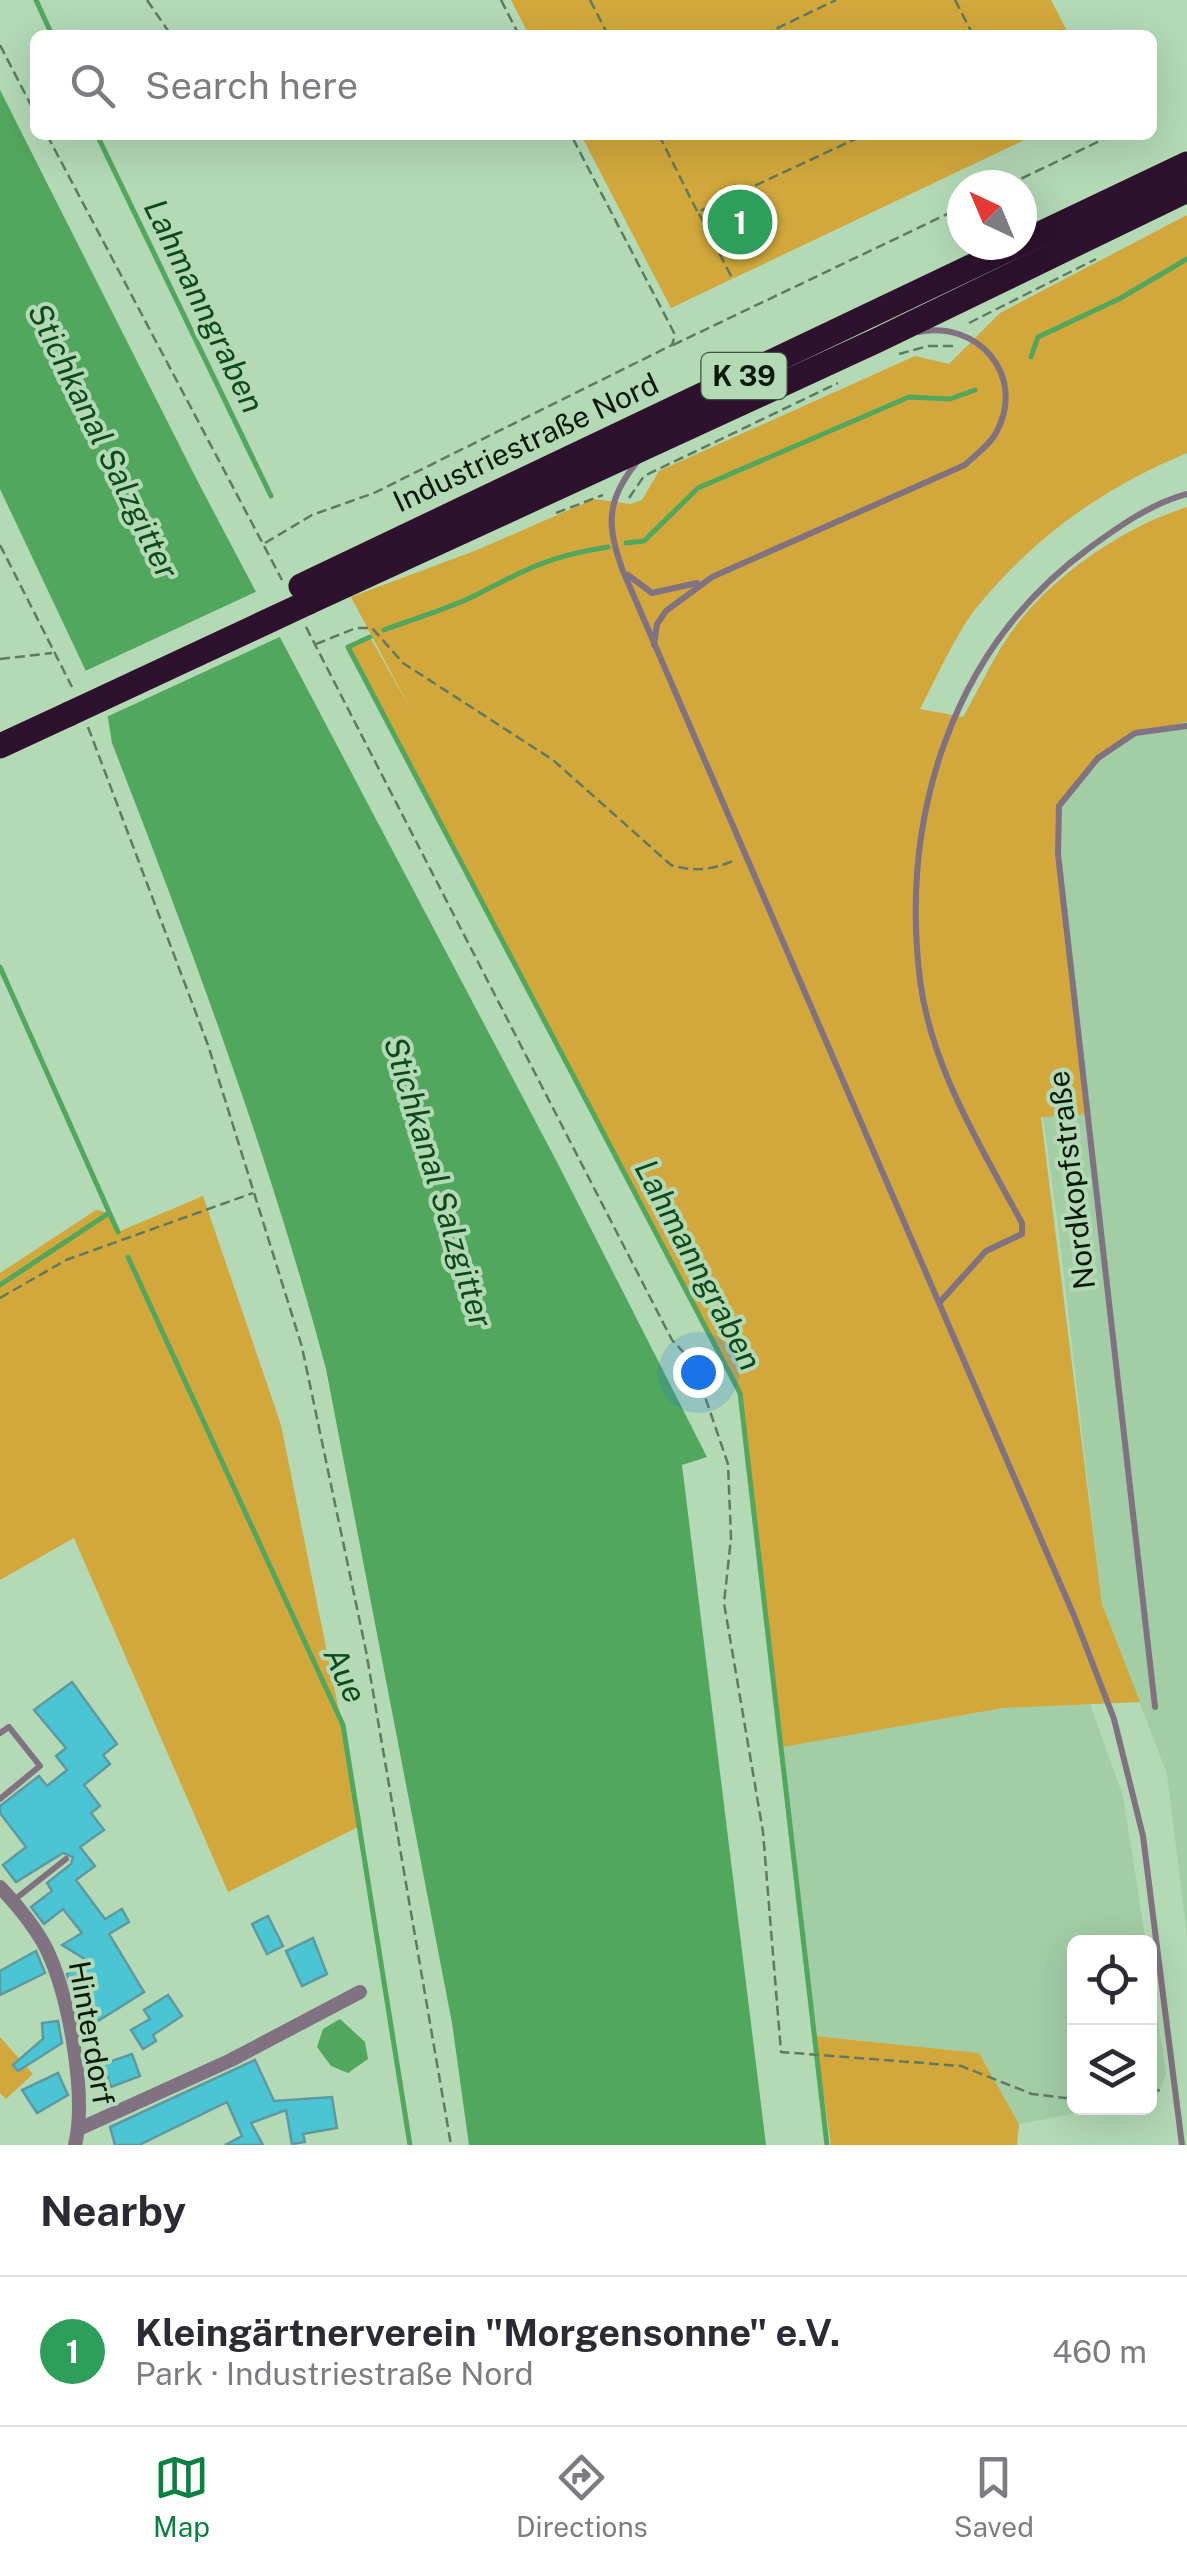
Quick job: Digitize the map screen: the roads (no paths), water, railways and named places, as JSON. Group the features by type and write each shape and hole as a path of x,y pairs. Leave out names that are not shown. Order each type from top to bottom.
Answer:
{"highway":[{"name":"Industriestraße Nord","path":"301,603 1187,164"},
{"name":"Industriestraße Nord","path":"0,727 72,704 651,446 1187,190"},
{"name":"Industriestraße Nord","path":"0,746 72,704"}],"street":[{"name":"Hinterdorf","path":"0,1887 36,1929 59,1982 80,2102 75,2145"},
{"path":"79,2128 231,2060 360,1992"}],"lane":[{"path":"623,570 640,586 662,594 712,577 965,465 996,435 1008,402 1004,372 980,343 950,329 878,340"},
{"path":"651,446 610,502 610,535 654,649 1076,1618 1114,1719 1143,1836 1182,2145"},
{"path":"940,1302 986,1251 1022,1234 1022,1223 950,1084 920,982 916,901 925,818 939,754 983,660 1000,632 1032,597 1121,524 1187,494"},
{"path":"654,649 657,624 666,611 712,577"},
{"name":"Nordkopfstraße","path":"1155,1707 1058,854 1059,806 1098,758 1135,732 1187,726"},
{"path":"0,1733 9,1727 40,1766 0,1800"},
{"path":"13,1901 66,1859"}],"water":[{"name":"Stichkanal Salzgitter","path":"0,90 198,482 558,1164 707,1457 682,1465 766,2145 469,2145 452,2023 326,1369 304,1289 228,1053 112,743 108,718 0,489"},
{"path":"340,2019 365,2042 368,2059 348,2073 331,2066 317,2047 323,2029"}],"waterway":[{"name":"Lahmanngraben","path":"36,0 50,30"},
{"name":"Lahmanngraben","path":"99,140 271,496"},
{"path":"1031,357 1038,337 1119,299 1187,259"},
{"path":"626,543 644,541 698,488 909,397 950,399 975,390"},
{"path":"384,630 455,604 540,564 608,547"},
{"name":"Lahmanngraben","path":"370,637 348,647 740,1393 827,2145"},
{"name":"Aue","path":"0,967 118,1232"},
{"path":"0,1285 109,1213"},
{"name":"Aue","path":"128,1257 343,1725 410,2145"}],"place":[{"name":"Kleingärtnerverein \"Morgensonne\" e.V.","path":"740,222"}]}
